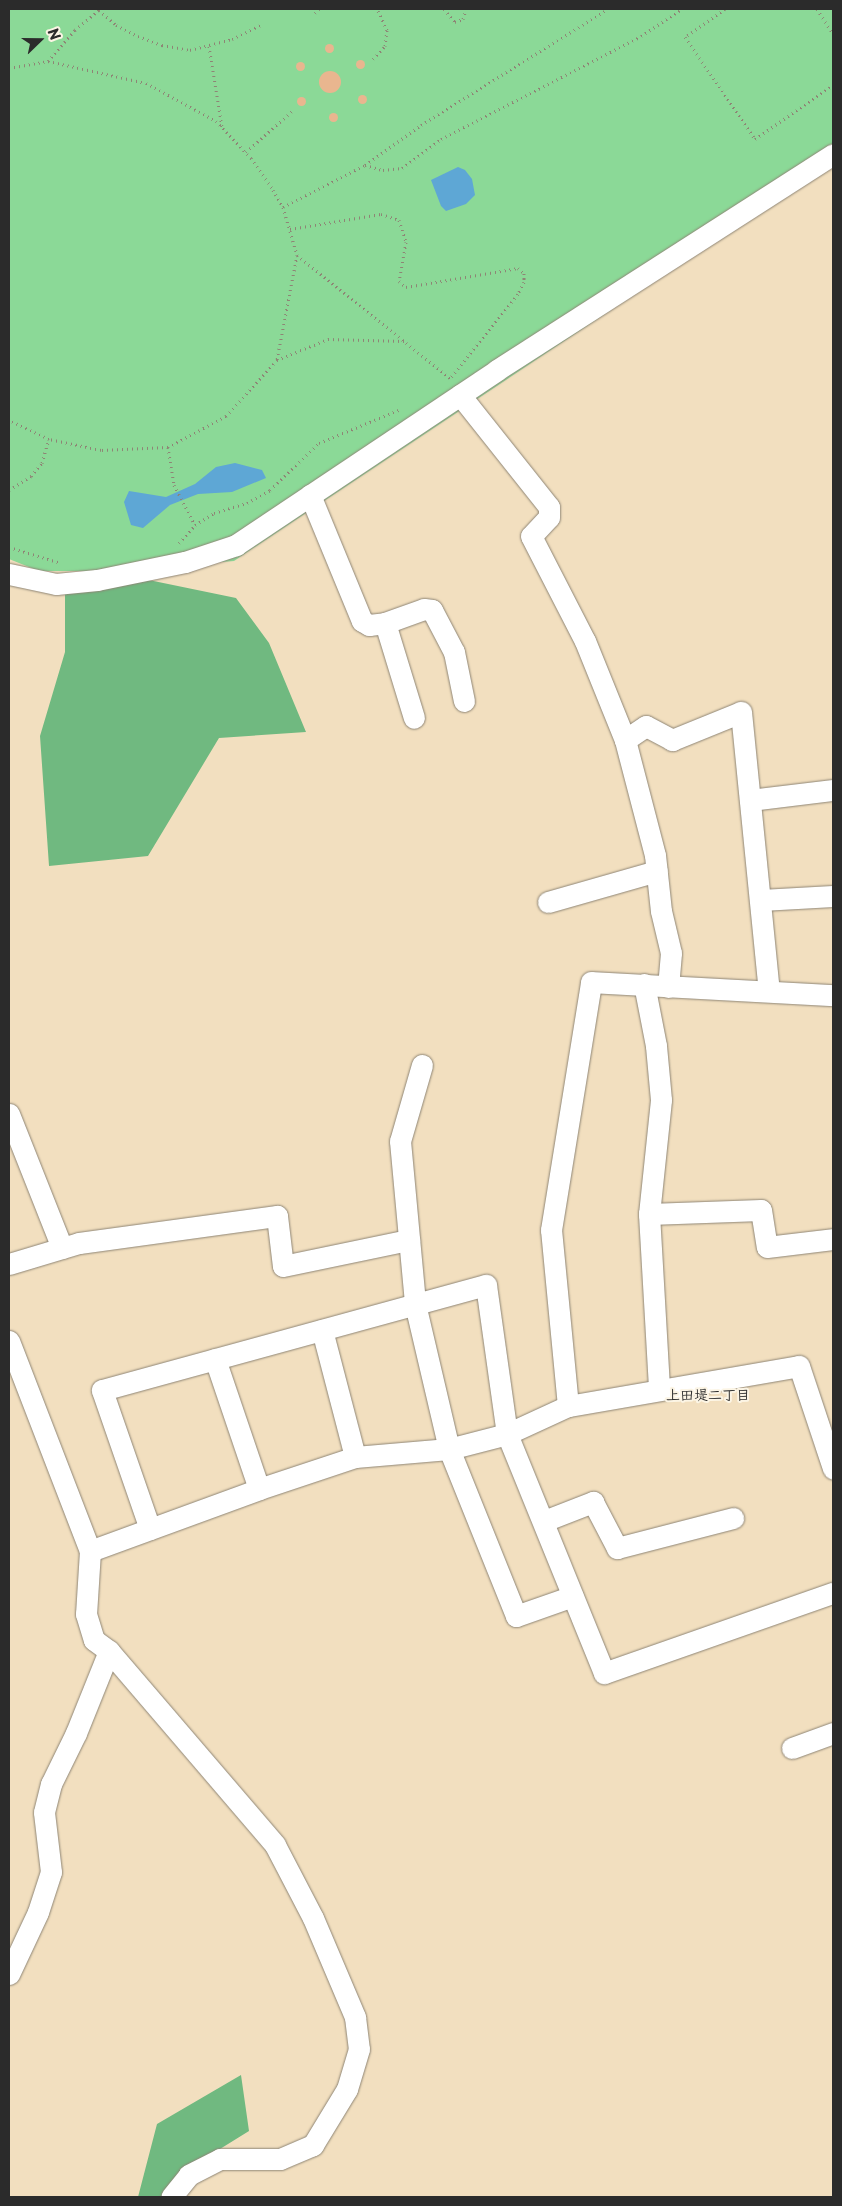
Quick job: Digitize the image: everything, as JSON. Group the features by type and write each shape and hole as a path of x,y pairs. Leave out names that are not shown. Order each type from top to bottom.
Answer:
{"street":[{"path":"9,574 56,584 97,580 185,562 236,545 310,495 453,384 833,154"},
{"path":"453,384 549,507 549,517 531,536 585,641 625,740 657,871 671,953 668,987"},
{"path":"310,495 362,621 369,625 385,623 424,609 432,610 454,652 464,701"},
{"path":"385,623 414,718"},
{"path":"625,740 646,726 672,740 741,712 769,991"},
{"path":"750,800 833,790"},
{"path":"548,902 657,871"},
{"path":"761,900 833,896"},
{"path":"568,1406 551,1230 591,982 833,995"},
{"path":"644,984 656,1046 661,1100 649,1214 659,1390"},
{"path":"422,1065 400,1141 415,1304 449,1449 516,1616 573,1596"},
{"path":"9,1114 62,1248"},
{"path":"649,1214 761,1210 767,1248 833,1239"},
{"path":"9,1264 62,1248 276,1216 283,1266 409,1240"},
{"path":"150,1529 102,1390 486,1285 507,1434 544,1521 604,1673 833,1593"},
{"path":"322,1330 355,1457"},
{"path":"9,1343 90,1552 86,1614 94,1640 109,1651 275,1845 313,1918 355,2017 359,2049 347,2089 313,2145 280,2159 220,2159 189,2175 171,2197"},
{"path":"215,1359 259,1489"},
{"path":"90,1552 259,1489 355,1457 449,1449 507,1434 568,1406 799,1366 833,1468"},
{"path":"544,1521 593,1502 617,1548 733,1518"},
{"path":"9,1974 38,1912 52,1872 44,1812 51,1784 76,1733 109,1651"},
{"path":"792,1748 833,1733"}],"path":[{"path":"48,61 75,30 100,9 116,25 162,45 190,50 209,46 263,24"},
{"path":"315,13 319,9"},
{"path":"373,59 385,46 387,30 378,9"},
{"path":"444,9 455,22 463,19 466,9"},
{"path":"283,207 365,164 421,125 608,9"},
{"path":"365,164 383,170 402,168 441,139 641,36 682,9"},
{"path":"725,9 684,37 755,139 833,85"},
{"path":"817,9 833,34"},
{"path":"209,46 222,128"},
{"path":"9,68 48,61 146,83 216,121 246,152 283,207 297,254 277,360"},
{"path":"246,152 292,111"},
{"path":"290,229 381,214 399,220 406,242 399,281 406,287 518,268 524,273 524,282 518,294 453,384 405,341 297,254"},
{"path":"9,420 49,439 101,450 168,448 226,416 277,360 328,339 405,341"},
{"path":"173,549 195,525 214,513 247,503 270,490 319,443 407,407"},
{"path":"9,490 31,476 42,463 49,439"},
{"path":"168,448 174,485 195,525"},
{"path":"9,547 72,564"}],"green space":[{"path":"9,9 833,9 833,162 234,561 108,571 39,571 9,559"},
{"path":"65,578 139,578 236,598 269,643 306,732 219,738 148,856 49,866 40,736 65,652"},
{"path":"241,2075 249,2131 178,2175 178,2197 138,2197 157,2124"}],"water":[{"path":"458,167 465,170 472,179 475,195 466,204 446,211 441,206 431,180"},
{"path":"235,463 262,470 266,478 232,492 198,494 170,505 143,528 131,525 124,502 129,491 166,497 195,484 216,467"}],"building":[{"path":"329,43 334,48 329,53 324,48"},
{"path":"360,59 365,64 360,69 355,64"},
{"path":"300,61 305,66 300,71 295,66"},
{"path":"330,71 338,74 341,82 338,90 330,93 322,90 319,82 322,74"},
{"path":"362,94 367,99 362,104 357,99"},
{"path":"301,96 306,101 301,106 296,101"},
{"path":"333,112 338,117 333,122 328,117"}],"district":[{"name":"上田堤二丁目","path":"708,1395"}]}
